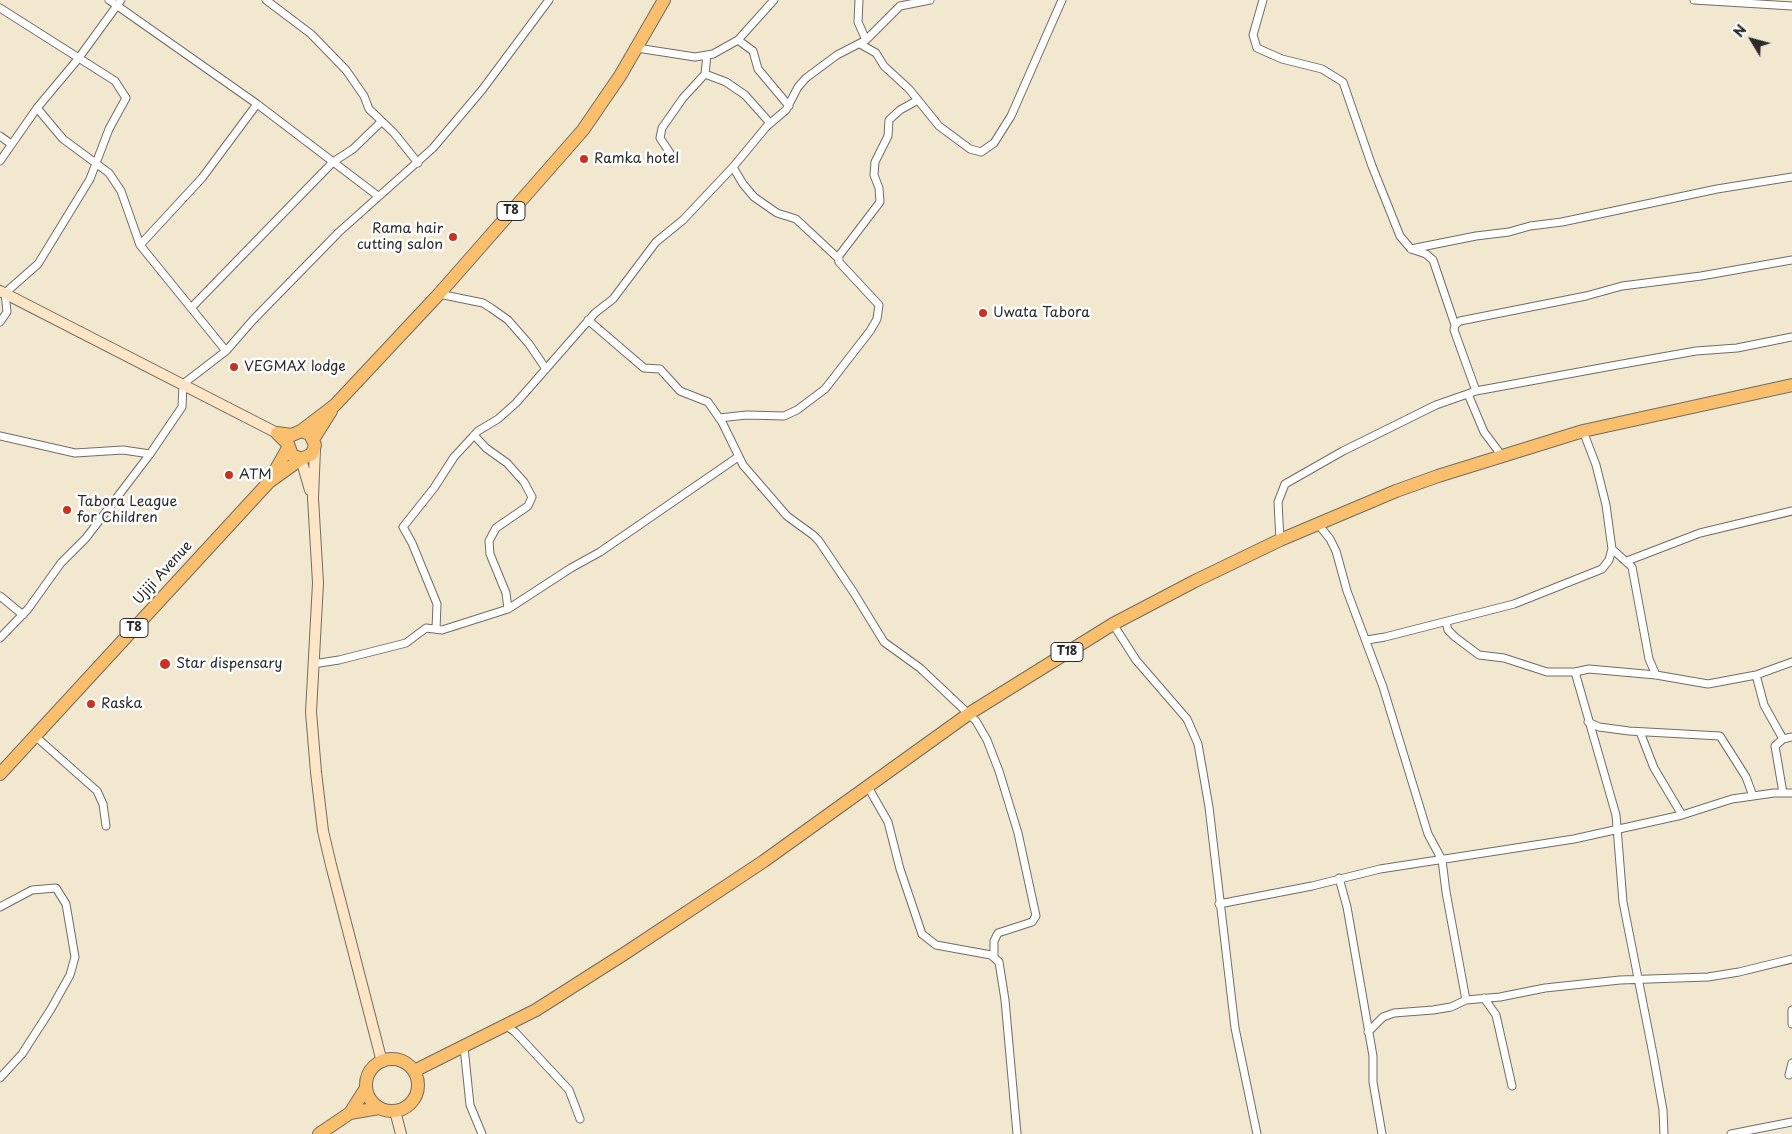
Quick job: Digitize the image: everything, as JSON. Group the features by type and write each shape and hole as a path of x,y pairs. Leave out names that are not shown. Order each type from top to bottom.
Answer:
{"highway":[{"name":"T8","path":"301,431 335,405 439,294 583,130 637,48 664,0"},
{"name":"T18","path":"414,1072 536,1010 627,952 764,861 970,713 1112,624 1280,540 1396,491 1583,430 1792,385"},
{"name":"T8","path":"314,444 335,405"},
{"path":"301,431 306,432 314,444 308,457 301,459 292,455 288,444 277,433 292,435 301,431"},
{"name":"T8","path":"269,482 288,448"},
{"name":"T8","path":"269,482 301,459"},
{"name":"Ujiji Avenue","path":"0,774 269,482"},
{"path":"319,1134 350,1113 366,1088 370,1072 382,1062 396,1060 403,1062 414,1072 418,1088 410,1103 396,1111 379,1108 350,1113"},
{"path":"366,1088 373,1103 379,1108"}],"main road":[{"path":"2,292 277,433"},
{"path":"314,444 313,498 318,583 311,712 323,831 382,1062"},
{"path":"301,459 313,498"},
{"path":"396,1111 401,1134"}],"street":[{"path":"109,0 119,3 378,196"},
{"path":"266,0 311,34 346,70 364,96 369,109 398,138 418,163"},
{"path":"0,638 23,615 61,563 86,538 150,454 182,406 183,384 226,352 253,320 378,196 434,148 482,90 549,0"},
{"path":"637,48 695,57 707,56 738,40 774,0"},
{"path":"859,0 858,22 863,42 876,53 884,66 905,85 948,134 974,151 987,150 994,143 1011,116 1062,0"},
{"path":"436,629 437,604 412,543 403,527 434,488 454,457 474,435 505,413 588,320 615,297 656,242 683,220 733,167 770,123 789,106 796,89 806,78 837,55 863,42 900,6 930,0"},
{"path":"1263,0 1253,35 1256,48 1282,59 1322,69 1341,80 1392,217 1403,240 1411,249 1426,254 1433,260 1455,325 1454,330 1476,391"},
{"path":"1694,0 1792,6"},
{"path":"0,161 37,108 78,59 119,3"},
{"path":"0,322 7,312 2,292 38,264 97,165 109,128 126,98 115,81 1,10"},
{"path":"738,40 753,51 758,69 789,106"},
{"path":"670,153 660,138 662,128 679,103 705,74 707,56"},
{"path":"705,74 726,82 745,95 770,123"},
{"path":"838,259 844,248 880,202 879,188 874,175 875,162 888,136 889,120 900,110 918,100"},
{"path":"140,245 167,219 202,178 257,104"},
{"path":"37,108 63,139 109,173 121,191 140,245 226,352"},
{"path":"191,308 333,162 353,149 381,122"},
{"path":"0,136 11,144"},
{"path":"719,418 747,415 784,416 793,413 825,388 859,348 876,319 879,305 838,259 796,219 777,213 754,197 733,167"},
{"path":"1411,249 1476,236 1509,232 1534,225 1562,222 1717,189 1792,177"},
{"path":"1455,325 1472,318 1586,296 1622,286 1701,276 1792,260"},
{"path":"439,294 483,303 491,308 508,320 529,344 546,369"},
{"path":"588,320 644,368 660,369 680,391 708,402 719,418 738,457 787,516 819,541 886,644 920,668 948,696 970,713 987,740 999,771 1018,833 1036,916 1032,922 998,933 994,942 994,956 1001,966 1017,1134"},
{"path":"1280,540 1279,495 1281,488 1289,480 1410,417 1468,394 1617,364 1696,351 1737,348 1792,337"},
{"path":"1468,394 1484,432 1502,456"},
{"path":"1367,640 1446,622 1528,599 1602,568 1609,560 1612,549 1603,491 1583,430"},
{"path":"474,435 486,448 508,463 524,482 532,497 528,506 496,528 489,541 490,554 506,593 508,609"},
{"path":"0,436 74,453 123,450 150,454"},
{"path":"313,664 339,660 406,642 421,630 430,628 446,629 508,609 571,568 600,552 738,457"},
{"path":"1627,561 1700,533 1792,511"},
{"path":"1318,524 1330,539 1336,551 1347,591 1367,640 1428,834 1442,860 1466,1000"},
{"path":"1612,549 1632,567 1649,659 1656,675"},
{"path":"0,596 23,615"},
{"path":"1446,622 1448,630 1479,655 1504,658 1547,672 1575,672 1589,669 1656,675 1708,684 1756,675 1792,662"},
{"path":"1112,624 1136,660 1187,719 1196,737 1209,807 1219,904 1236,1028 1257,1134"},
{"path":"1575,672 1588,722 1612,796 1618,830 1618,863 1622,902 1631,951 1639,979 1663,1110 1664,1134"},
{"path":"1756,675 1764,706 1782,739"},
{"path":"1588,722 1599,727 1640,732 1720,736 1746,777 1753,796"},
{"path":"1640,732 1654,768 1682,815"},
{"path":"35,736 97,791 103,804 106,826"},
{"path":"1783,792 1774,750 1777,742 1792,737"},
{"path":"868,787 888,822 900,869 922,934 936,945 994,956"},
{"path":"1219,904 1312,886 1340,878 1618,830 1682,815 1709,805 1753,796 1783,792 1792,793"},
{"path":"1340,878 1347,907 1373,1056 1373,1082 1382,1134"},
{"path":"0,907 32,890 56,888 66,904 75,957 70,975 48,1015 22,1054 0,1078"},
{"path":"1368,1032 1383,1017 1388,1015 1404,1011 1451,1007 1466,1000 1545,988 1639,979 1708,977 1739,972 1792,958"},
{"path":"1484,998 1496,1015 1512,1086"},
{"path":"1792,1010 1792,1024"},
{"path":"505,1025 515,1032 569,1090 580,1119"},
{"path":"464,1047 470,1105 482,1134"},
{"path":"1789,1075 1792,1063"},
{"path":"1731,1134 1792,1122"}],"place":[{"name":"Ramka hotel","path":"584,159"},
{"name":"Rama hair cutting salon","path":"453,237"},
{"name":"Uwata Tabora","path":"983,313"},
{"name":"VEGMAX lodge","path":"234,367"},
{"name":"ATM","path":"229,475"},
{"name":"Tabora League for Children","path":"67,510"},
{"name":"Star dispensary","path":"165,664"},
{"name":"Raska","path":"91,704"}]}
